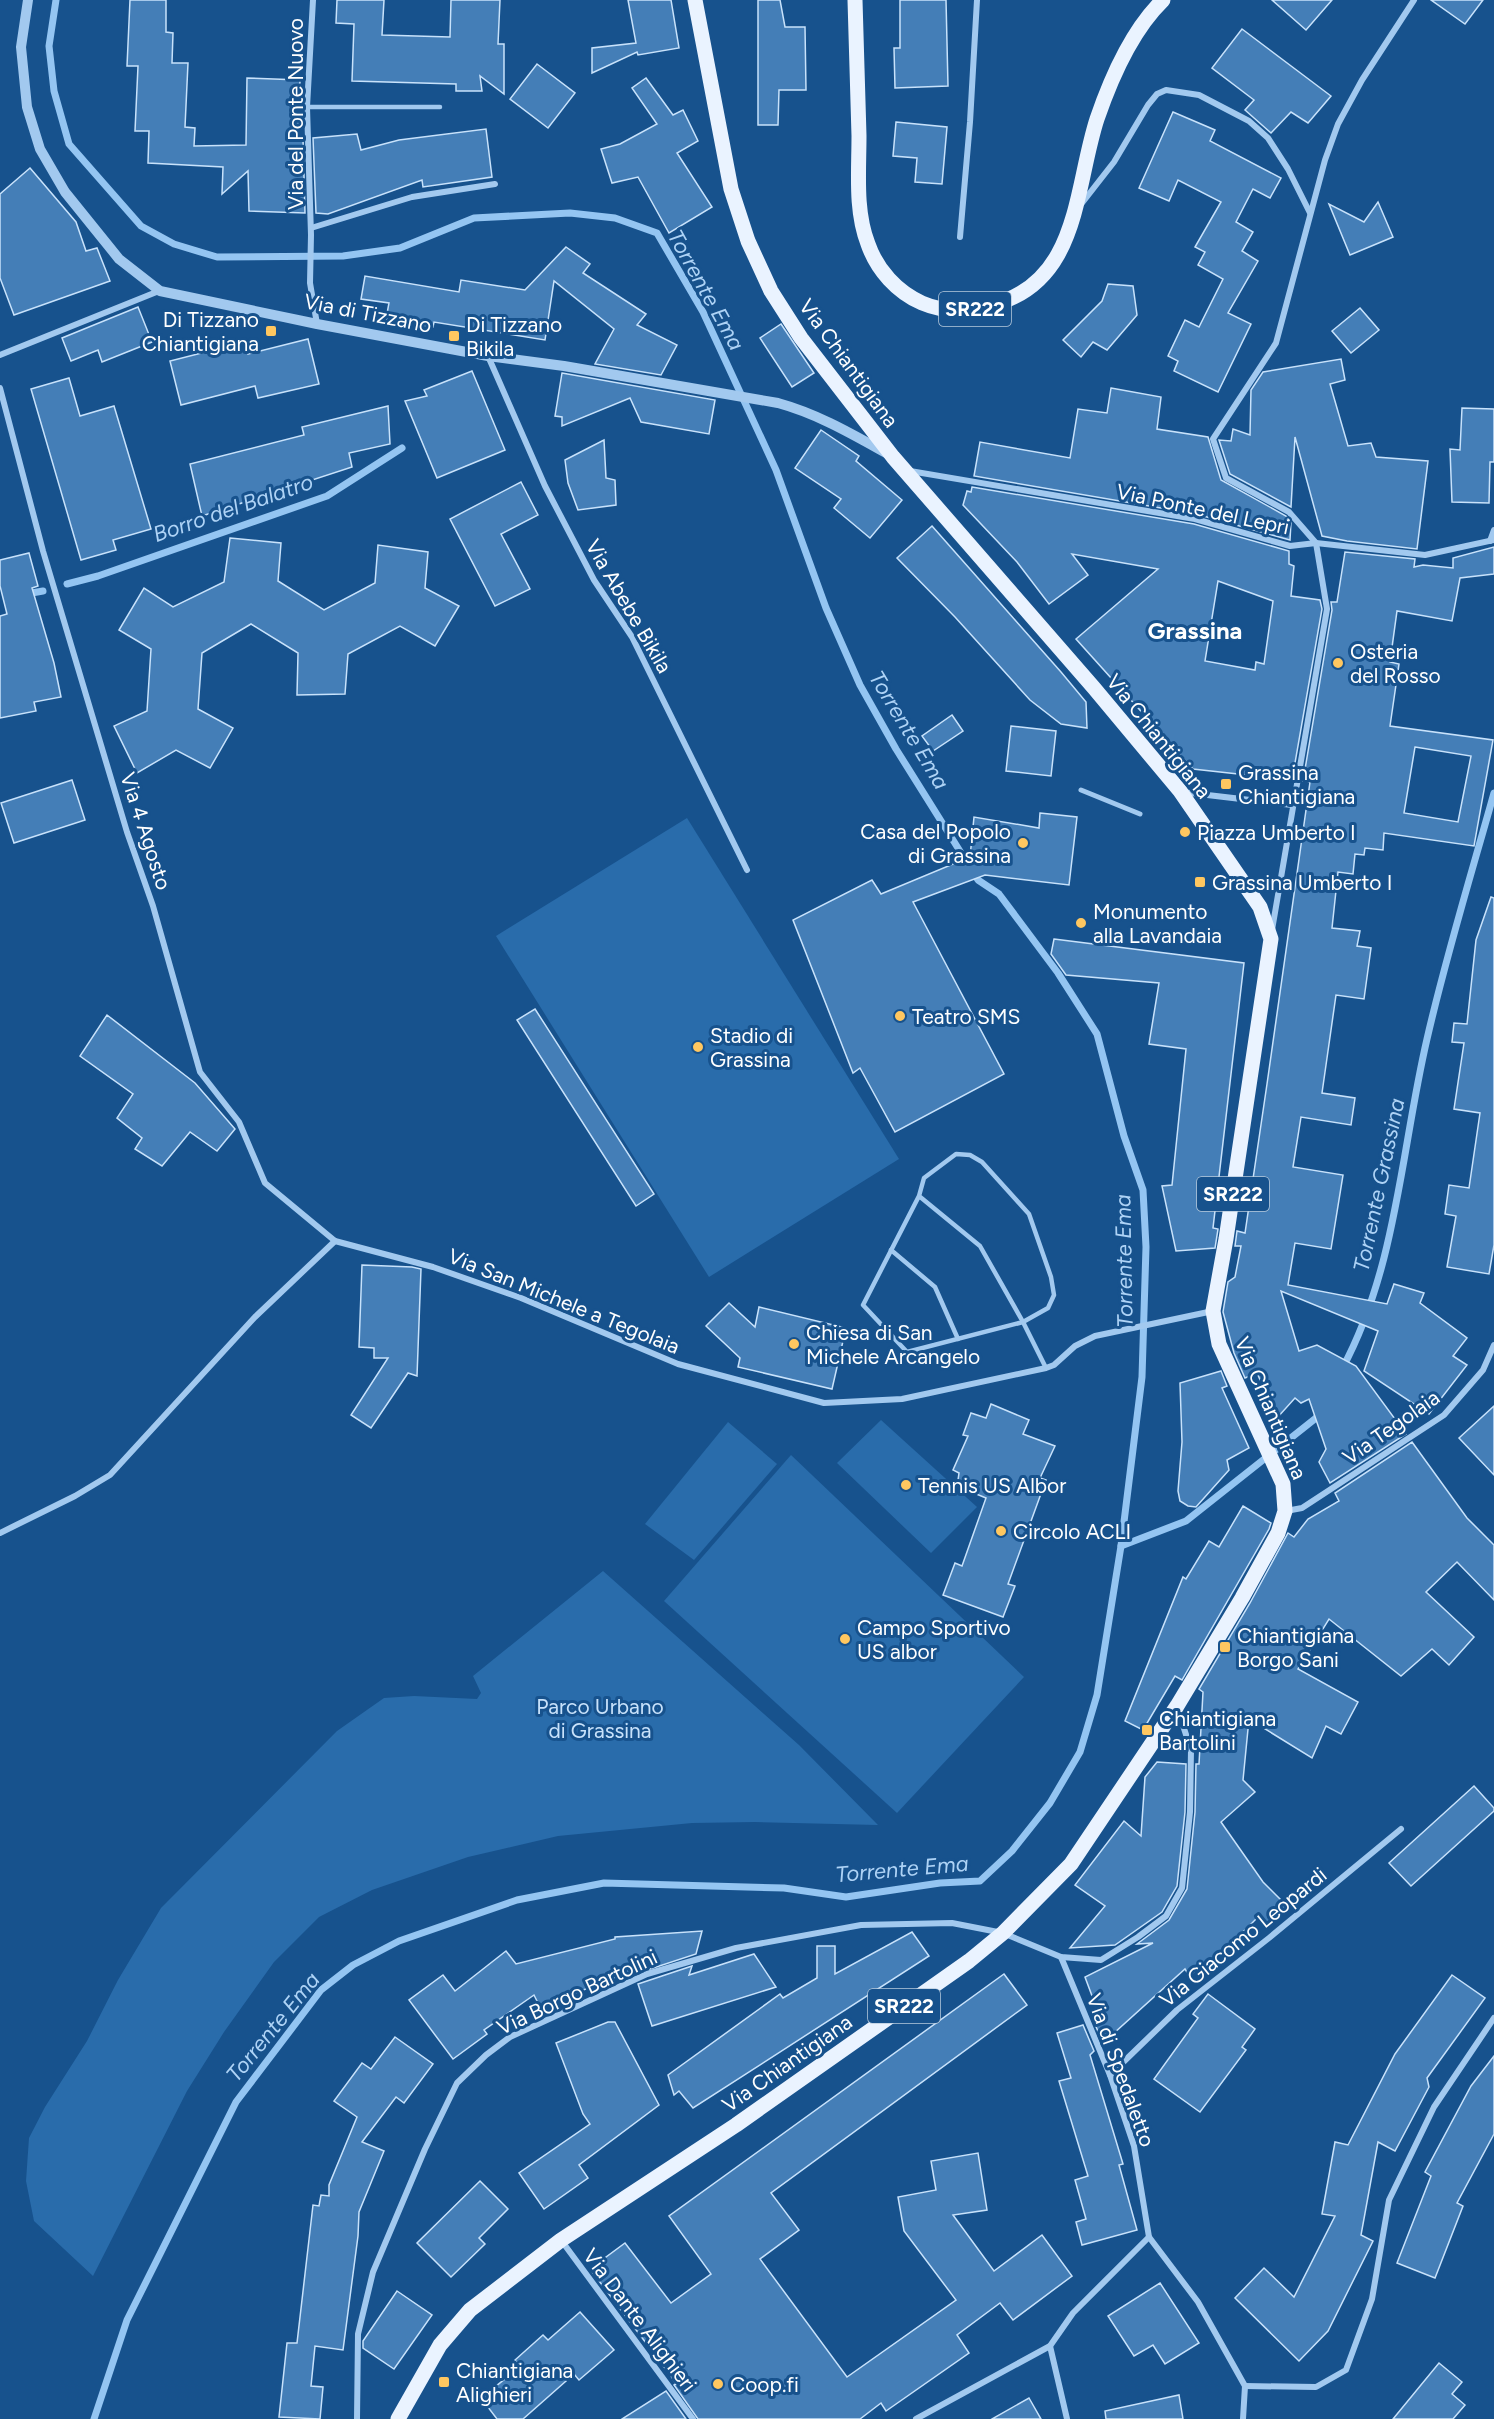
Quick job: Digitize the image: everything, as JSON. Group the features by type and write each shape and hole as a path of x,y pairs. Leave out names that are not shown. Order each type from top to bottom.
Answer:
{"main road":[{"name":"Via Chiantigiana","path":"398,2419 440,2345 470,2310 561,2240 736,2125 969,1961 1003,1934 1071,1864 1178,1706 1278,1533 1286,1511 1283,1484 1219,1344 1214,1311 1271,939 1260,907 1180,791 1095,688 893,457 801,338 771,291 748,241 731,189 695,0"},
{"name":"SR222","path":"855,0 862,222 867,244 876,262 898,289 912,299 943,309 964,310 999,304 1040,279 1054,263 1065,242 1076,210 1096,122 1106,95 1136,35 1162,0"}],"street":[{"name":"Via di Tizzano","path":"28,0 21,47 27,108 40,149 65,192 118,258 160,291 317,324 488,356 564,366 778,403 799,408 829,422 893,457"},
{"name":"Via del Ponte Nuovo","path":"313,0 307,107 311,232 310,283 317,324"},
{"path":"960,237 977,0"},
{"path":"1271,939 1327,609 1316,543 1288,512 1226,478 1213,439 1276,343 1324,160 1338,124 1362,80 1414,0"},
{"path":"1076,210 1114,162 1148,105 1157,94 1166,90 1199,95 1249,121 1268,138 1310,214"},
{"name":"Via del Ponte Nuovo","path":"311,232 412,197 495,184"},
{"path":"0,355 160,291"},
{"name":"Via Abebe Bikila","path":"488,356 545,486 594,580 632,637 747,870"},
{"name":"Via 4 Agosto","path":"0,388 44,550 127,832 153,906 200,1072 239,1122 265,1183 335,1241"},
{"name":"Via Ponte del Lepri","path":"906,471 1195,519 1290,546 1316,543 1425,555 1492,541"},
{"path":"1492,541 1494,530"},
{"path":"1081,790 1140,814"},
{"path":"1180,791 1292,805"},
{"path":"0,1533 75,1496 110,1475 255,1317 335,1241"},
{"name":"Via San Michele a Tegolaia","path":"335,1241 433,1267 510,1294 678,1364 824,1403 902,1399 1046,1368 1054,1365 1075,1346 1095,1336 1214,1311"},
{"name":"Via Tegolaia","path":"1286,1511 1302,1508 1444,1415 1483,1370 1494,1345"},
{"name":"Via Borgo Bartolini","path":"357,2419 358,2334 373,2272 425,2149 457,2083 502,2043 510,2037 647,1974 736,1948 861,1925 952,1923 1003,1934 1061,1957 1101,1959 1138,1937 1166,1916 1182,1888 1190,1812 1191,1750 1178,1706"},
{"name":"Via Giacomo Leopardi","path":"1110,2075 1177,2010 1269,1938 1401,1829"},
{"name":"Via di Spedaletto","path":"1061,1957 1110,2075 1134,2145 1149,2237 1198,2302 1245,2386"},
{"path":"1243,2419 1245,2386 1316,2387 1346,2370 1372,2299 1389,2200 1434,2107 1494,2018"},
{"path":"916,2419 1050,2346 1073,2313 1149,2237"},
{"name":"Via Dante Alighieri","path":"561,2240 693,2419"},
{"path":"1050,2346 1067,2419"}],"lane":[{"path":"307,107 440,107"},
{"path":"956,1155 970,1155 982,1162 1029,1214 1052,1277 1054,1295 1048,1308 1023,1322 907,1352 863,1305 919,1196 924,1178 956,1155"},
{"path":"919,1196 980,1246 1046,1368"},
{"path":"891,1250 935,1287 958,1339"}],"green space":[{"name":"Stadio di Grassina","path":"687,818 899,1159 709,1277 496,936"},
{"name":"Tennis US Albor","path":"881,1420 977,1507 931,1553 837,1463"},
{"path":"728,1422 777,1464 694,1560 645,1524"},
{"name":"Campo Sportivo US albor","path":"791,1455 1024,1677 897,1813 664,1601"},
{"name":"Parco Urbano di Grassina","path":"603,1571 799,1745 878,1825 692,1823 558,1836 468,1857 372,1890 319,1917 274,1962 224,2032 187,2091 93,2276 34,2221 26,2181 29,2138 45,2107 87,2041 118,1980 161,1908 337,1731 384,1698 414,1696 477,1699 481,1693 473,1676"}],"building":[{"path":"130,0 166,0 166,32 173,33 172,63 188,63 185,127 195,128 194,146 246,145 247,78 300,80 298,139 303,139 305,213 249,211 248,171 222,194 223,167 148,163 149,131 135,131 138,66 127,66"},
{"path":"337,0 384,0 382,35 450,37 451,0 500,0 498,44 504,44 504,94 480,76 482,91 456,91 456,84 352,81 354,24 336,23"},
{"path":"628,0 671,0 679,48 638,55 637,52 592,73 592,48 636,43"},
{"path":"758,0 780,0 785,27 805,27 806,90 779,90 778,125 758,125"},
{"path":"900,0 946,0 948,86 895,88 894,48 900,48"},
{"path":"1272,0 1332,0 1306,30"},
{"path":"1431,0 1483,0 1465,24"},
{"path":"1242,29 1331,96 1308,123 1291,112 1271,133 1245,110 1254,100 1212,68"},
{"path":"537,64 575,93 548,128 510,99"},
{"path":"646,78 673,115 683,110 698,141 677,153 712,207 669,233 638,177 612,183 601,149 620,144 657,124 632,88"},
{"path":"1173,112 1215,130 1210,141 1281,178 1270,198 1253,189 1236,222 1253,232 1242,251 1258,261 1228,313 1251,324 1218,392 1174,371 1178,361 1168,356 1185,320 1199,327 1223,279 1198,265 1205,252 1195,247 1221,202 1178,180 1169,201 1139,188"},
{"path":"896,122 947,127 942,184 915,182 917,158 893,156"},
{"path":"486,129 492,177 423,187 422,180 328,214 316,213 313,138 357,134 361,150 399,140"},
{"path":"30,168 76,222 86,251 97,248 110,281 14,315 0,278 0,194"},
{"path":"1378,202 1393,237 1350,255 1329,204 1364,222"},
{"path":"566,247 590,264 583,273 646,314 637,325 677,345 661,375 595,364 614,329 554,281 545,340 434,322 433,327 386,319 389,303 361,299 365,276 459,292 461,280 525,290"},
{"path":"1108,284 1133,286 1137,315 1107,350 1093,342 1081,357 1063,340 1102,301"},
{"path":"138,307 152,342 102,362 98,350 71,361 62,338"},
{"path":"1360,308 1379,330 1351,353 1332,331"},
{"path":"781,324 814,373 792,387 760,338"},
{"path":"308,339 319,384 258,398 255,386 181,405 170,361 245,342 248,354"},
{"path":"1341,359 1345,380 1330,384 1348,446 1371,443 1376,457 1428,461 1417,549 1322,536 1295,437 1291,507 1230,474 1219,440 1231,441 1233,429 1250,435 1251,390 1263,372"},
{"path":"472,371 505,450 437,478 405,401 427,396 424,390"},
{"path":"562,373 715,400 709,434 641,422 630,398 562,426 562,417 555,416"},
{"path":"69,378 80,416 114,406 151,529 113,540 116,550 81,560 31,389"},
{"path":"1111,388 1161,397 1157,429 1208,437 1221,480 1286,516 1291,522 1290,540 1196,514 974,476 980,442 1070,458 1078,409 1107,413"},
{"path":"388,406 390,444 349,453 352,467 202,516 190,464 304,435 302,427"},
{"path":"1462,408 1494,409 1494,462 1490,462 1489,503 1452,502 1450,449 1460,450"},
{"path":"821,430 859,456 856,461 902,500 870,538 834,508 841,499 795,468"},
{"path":"604,440 606,478 615,480 616,505 578,510 568,483 565,460"},
{"path":"521,482 538,515 501,534 530,589 495,606 450,519"},
{"path":"972,487 1194,524 1289,551 1289,564 1294,566 1291,596 1320,600 1322,609 1292,780 1193,769 1076,639 1158,569 1072,554 1088,575 1049,604 1017,562 963,505 967,491 971,492","holes":["1218,581 1273,601 1264,664 1256,662 1255,670 1205,661"]},
{"path":"932,526 1086,702 1087,728 1061,724 1030,700 955,617 897,558"},
{"path":"230,538 281,543 278,581 324,610 375,583 378,545 428,552 425,588 459,606 435,646 400,626 348,654 345,694 297,695 298,653 251,624 202,653 198,709 233,728 210,768 176,750 137,773 114,726 147,711 151,649 119,630 144,588 173,607 224,582"},
{"path":"1494,547 1494,574 1460,578 1452,621 1397,611 1390,662 1399,664 1390,726 1493,740 1474,846 1384,833 1383,850 1365,848 1364,855 1355,854 1353,874 1338,872 1332,928 1360,931 1357,946 1371,948 1364,999 1336,995 1322,1093 1355,1098 1351,1125 1301,1117 1293,1167 1343,1175 1331,1249 1295,1243 1288,1285 1387,1304 1394,1284 1424,1293 1420,1303 1467,1338 1453,1356 1467,1365 1429,1414 1364,1371 1378,1331 1281,1291 1299,1351 1317,1345 1356,1366 1406,1434 1330,1483 1319,1462 1326,1449 1309,1399 1301,1403 1295,1398 1277,1418 1257,1373 1245,1378 1234,1353 1223,1312 1228,1282 1235,1277 1241,1246 1235,1246 1237,1231 1245,1233 1310,782 1303,781 1332,610 1331,602 1337,602 1345,552 1415,559 1414,567 1423,565 1453,568 1453,558","holes":["1415,747 1471,756 1458,822 1404,813"]},
{"path":"29,553 38,586 32,588 54,663 61,697 34,702 36,711 0,718 0,616 7,614 0,586 0,560"},
{"path":"952,715 963,731 933,751 922,736"},
{"path":"1011,726 1056,731 1051,776 1006,771"},
{"path":"72,780 85,820 14,843 1,803"},
{"path":"1040,813 1077,817 1069,885 985,875 913,902 1004,1074 895,1132 860,1068 853,1073 793,920 872,880 881,894 970,857 974,817 1039,828"},
{"path":"1491,897 1494,898 1494,1245 1489,1274 1447,1267 1456,1216 1445,1214 1449,1185 1469,1188 1480,1113 1454,1109 1464,1043 1452,1042 1454,1023 1467,1024 1476,940"},
{"path":"1054,939 1244,963 1213,1228 1218,1229 1215,1248 1176,1251 1162,1186 1172,1185 1186,1049 1149,1044 1159,983 1066,975 1051,954"},
{"path":"535,1009 654,1194 636,1206 517,1020"},
{"path":"107,1015 195,1083 235,1129 217,1151 190,1132 162,1166 135,1149 142,1138 117,1118 133,1094 80,1056"},
{"path":"362,1265 421,1269 417,1376 408,1373 371,1428 351,1415 388,1358 374,1358 374,1348 359,1347"},
{"name":"Chiesa di San Michele Arcangelo","path":"729,1303 755,1327 759,1307 846,1328 832,1389 738,1367 740,1358 706,1326"},
{"path":"1221,1371 1227,1386 1222,1388 1249,1448 1227,1460 1229,1470 1196,1507 1188,1506 1180,1501 1178,1491 1182,1442 1180,1383"},
{"name":"Circolo ACLI","path":"991,1404 1029,1420 1023,1434 1055,1446 1040,1478 1046,1480 1008,1584 1015,1586 1003,1617 943,1595 955,1563 962,1566 986,1498 964,1489 958,1480 959,1473 953,1470 968,1436 963,1435 971,1413 986,1418"},
{"path":"1494,1406 1494,1475 1459,1438"},
{"path":"1412,1442 1467,1518 1494,1545 1494,1600 1457,1562 1426,1592 1474,1637 1449,1665 1432,1649 1401,1676 1329,1619 1298,1669 1358,1702 1341,1734 1326,1726 1312,1758 1249,1719 1243,1780 1255,1792 1221,1822 1263,1882 1289,1908 1266,1928 1257,1918 1232,1943 1189,1976 1185,1969 1103,2043 1094,2022 1101,2020 1085,1977 1153,1943 1137,1944 1169,1920 1187,1889 1195,1812 1196,1764 1199,1764 1203,1692 1199,1689 1288,1533 1294,1537 1308,1519 1339,1501 1335,1493"},
{"path":"1243,1506 1271,1523 1269,1529 1182,1680 1175,1676 1143,1730 1125,1721 1183,1577 1186,1579 1209,1541 1219,1547"},
{"path":"1157,1762 1186,1764 1185,1812 1177,1886 1162,1912 1115,1945 1070,1948 1105,1906 1075,1885 1124,1821 1141,1836 1145,1777"},
{"path":"1474,1786 1494,1808 1494,1811 1411,1886 1389,1863"},
{"path":"702,1931 696,1954 635,1974 634,1970 540,2007 534,1995 484,2030 487,2034 453,2059 409,2000 443,1975 455,1991 506,1951 516,1964 615,1939 615,1937"},
{"path":"912,1932 929,1956 693,2108 679,2091 674,2095 668,2075 780,1994 783,1998 817,1978 817,1946 835,1946 835,1974"},
{"path":"754,1954 776,1987 652,2026 638,1984 692,1966 689,1975"},
{"path":"1004,1974 1027,2005 771,2193 799,2230 760,2259 847,2377 956,2300 904,2231 898,2197 936,2190 931,2161 978,2153 987,2210 953,2215 994,2271 1042,2235 1072,2276 1013,2320 1000,2303 957,2335 969,2353 886,2411 881,2403 860,2419 698,2419 674,2385 676,2384 671,2376 590,2269 625,2243 671,2303 711,2274 669,2216"},
{"path":"1452,1975 1485,1998 1427,2078 1429,2087 1395,2151 1378,2142 1361,2235 1373,2241 1328,2331 1299,2361 1235,2298 1264,2268 1294,2297 1335,2216 1322,2214 1335,2142 1348,2145 1395,2054"},
{"path":"1208,1994 1255,2029 1242,2047 1246,2050 1200,2112 1154,2079 1198,2018 1193,2014"},
{"path":"608,2022 615,2022 659,2105 579,2165 588,2178 544,2209 519,2173 590,2124 583,2114 556,2043"},
{"path":"1083,2025 1094,2051 1090,2055 1123,2164 1119,2165 1137,2230 1082,2245 1076,2222 1086,2219 1075,2180 1088,2176 1059,2081 1071,2078 1057,2033"},
{"path":"395,2037 433,2064 404,2103 396,2097 362,2142 384,2151 359,2212 343,2350 315,2346 311,2386 323,2387 320,2419 279,2417 287,2343 297,2343 313,2205 319,2206 321,2195 329,2196 329,2185 357,2117 334,2101 362,2063 371,2069"},
{"path":"1494,2056 1494,2134 1457,2203 1463,2206 1435,2278 1397,2263 1431,2176 1425,2172 1471,2086"},
{"path":"480,2181 508,2209 479,2238 485,2244 451,2277 417,2243"},
{"path":"1160,2283 1199,2343 1165,2364 1153,2345 1134,2356 1108,2316"},
{"path":"397,2291 432,2315 394,2369 363,2348 363,2341"},
{"path":"580,2312 614,2350 579,2380 574,2374 523,2419 497,2419 481,2398 520,2367 515,2360 543,2335 548,2340"},
{"path":"1439,2363 1462,2382 1452,2394 1465,2405 1453,2419 1393,2419"},
{"path":"666,2391 686,2419 622,2419"},
{"path":"1179,2395 1183,2419 1106,2419 1105,2411"},
{"path":"1029,2398 1041,2419 992,2419"}],"waterway":[{"name":"Torrente Ema","path":"56,0 49,46 54,91 69,144 141,226 174,244 217,257 343,256 400,248 474,218 570,213 615,218 657,233 703,312 776,470 826,608 860,685 896,749 978,880 999,894 1058,973 1097,1034 1124,1136 1143,1190 1146,1247 1142,1377 1121,1546 1097,1695 1080,1752 1050,1803 1012,1851 980,1881 940,1883 846,1897 784,1888 604,1883 517,1900 399,1941 353,1965 321,1990 236,2102 127,2320 94,2419"},
{"name":"Borro del Balatro","path":"67,584 98,576 327,496 402,448"},
{"name":"Borro del Balatro","path":"26,594 43,591"},
{"name":"Torrente Grassina","path":"1342,1369 1375,1290 1386,1249 1434,1008 1494,793"},
{"name":"Torrente Grassina","path":"1121,1546 1186,1521 1316,1418 1320,1410"}],"place":[{"name":"Di Tizzano Chiantigiana","path":"271,331"},
{"name":"Di Tizzano Bikila","path":"454,336"},
{"name":"Osteria del Rosso","path":"1338,663"},
{"name":"Grassina Chiantigiana","path":"1226,784"},
{"name":"Piazza Umberto I","path":"1185,832"},
{"name":"Casa del Popolo di Grassina","path":"1023,843"},
{"name":"Grassina Umberto I","path":"1200,882"},
{"name":"Monumento alla Lavandaia","path":"1081,923"},
{"name":"Teatro SMS","path":"900,1016"},
{"name":"Stadio di Grassina","path":"698,1047"},
{"name":"Chiesa di San Michele Arcangelo","path":"794,1344"},
{"name":"Tennis US Albor","path":"906,1485"},
{"name":"Circolo ACLI","path":"1001,1531"},
{"name":"Campo Sportivo US albor","path":"845,1639"},
{"name":"Chiantigiana Borgo Sani","path":"1225,1647"},
{"name":"Chiantigiana Bartolini","path":"1147,1730"},
{"name":"Chiantigiana Alighieri","path":"444,2382"},
{"name":"Coop.fi","path":"718,2384"}],"district":[{"name":"Grassina","path":"1195,630"}]}
